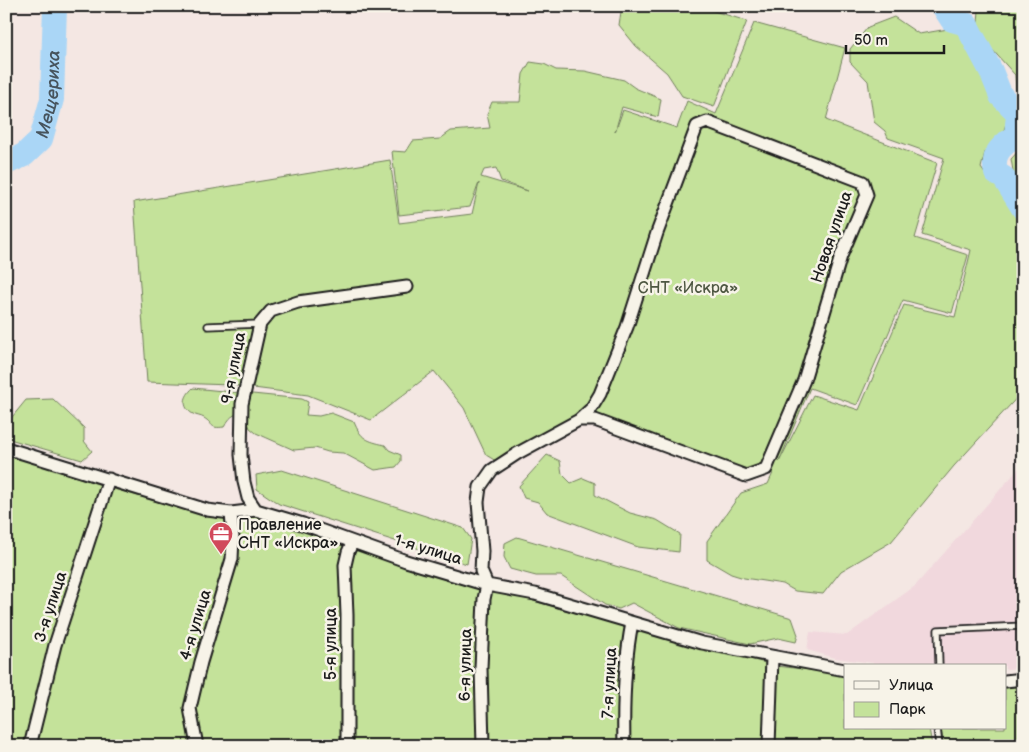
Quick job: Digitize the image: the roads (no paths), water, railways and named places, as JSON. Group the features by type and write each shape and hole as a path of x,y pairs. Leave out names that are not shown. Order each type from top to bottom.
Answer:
{"street":[{"name":"Новая улица","path":"487,585 481,571 482,551 478,502 480,486 492,470 518,453 580,420 591,409 600,394 616,356 657,233 697,126 707,122 863,182 867,195 841,256 804,380 766,470 746,476 595,420 580,420"},
{"name":"9-я улица","path":"256,510 248,498 244,482 241,455 242,404 260,324 271,311 298,302 407,287"},
{"name":"1-я улица","path":"6,448 207,510 231,514 256,510 303,524 352,543 487,585 535,594 702,643 844,670"},
{"name":"3-я улица","path":"30,746 55,645 109,479"},
{"name":"4-я улица","path":"197,746 190,708 201,662 232,560 231,514"},
{"name":"5-я улица","path":"347,746 347,614 344,565 352,543"},
{"name":"6-я улица","path":"483,746 481,668 484,599 487,585"},
{"name":"7-я улица","path":"624,746 623,707 626,656 632,623"},
{"path":"769,746 772,656"},
{"path":"1006,681 1023,679"}],"lane":[{"path":"208,326 260,324"},
{"path":"939,664 938,630 1023,626"},
{"path":"937,730 939,746"}],"waterway":[{"name":"Мещериха","path":"6,163 24,155 41,139 52,99 55,6"},
{"name":"Мещериха","path":"943,6 952,20 966,24 991,71 1001,96 1018,113 1016,135 996,155 995,166 996,173 1004,178 1023,208"}],"place":[{"name":"Правление СНТ «Искра»","path":"221,555"}],"park label":[{"name":"СНТ «Искра»","path":"688,288"}]}
